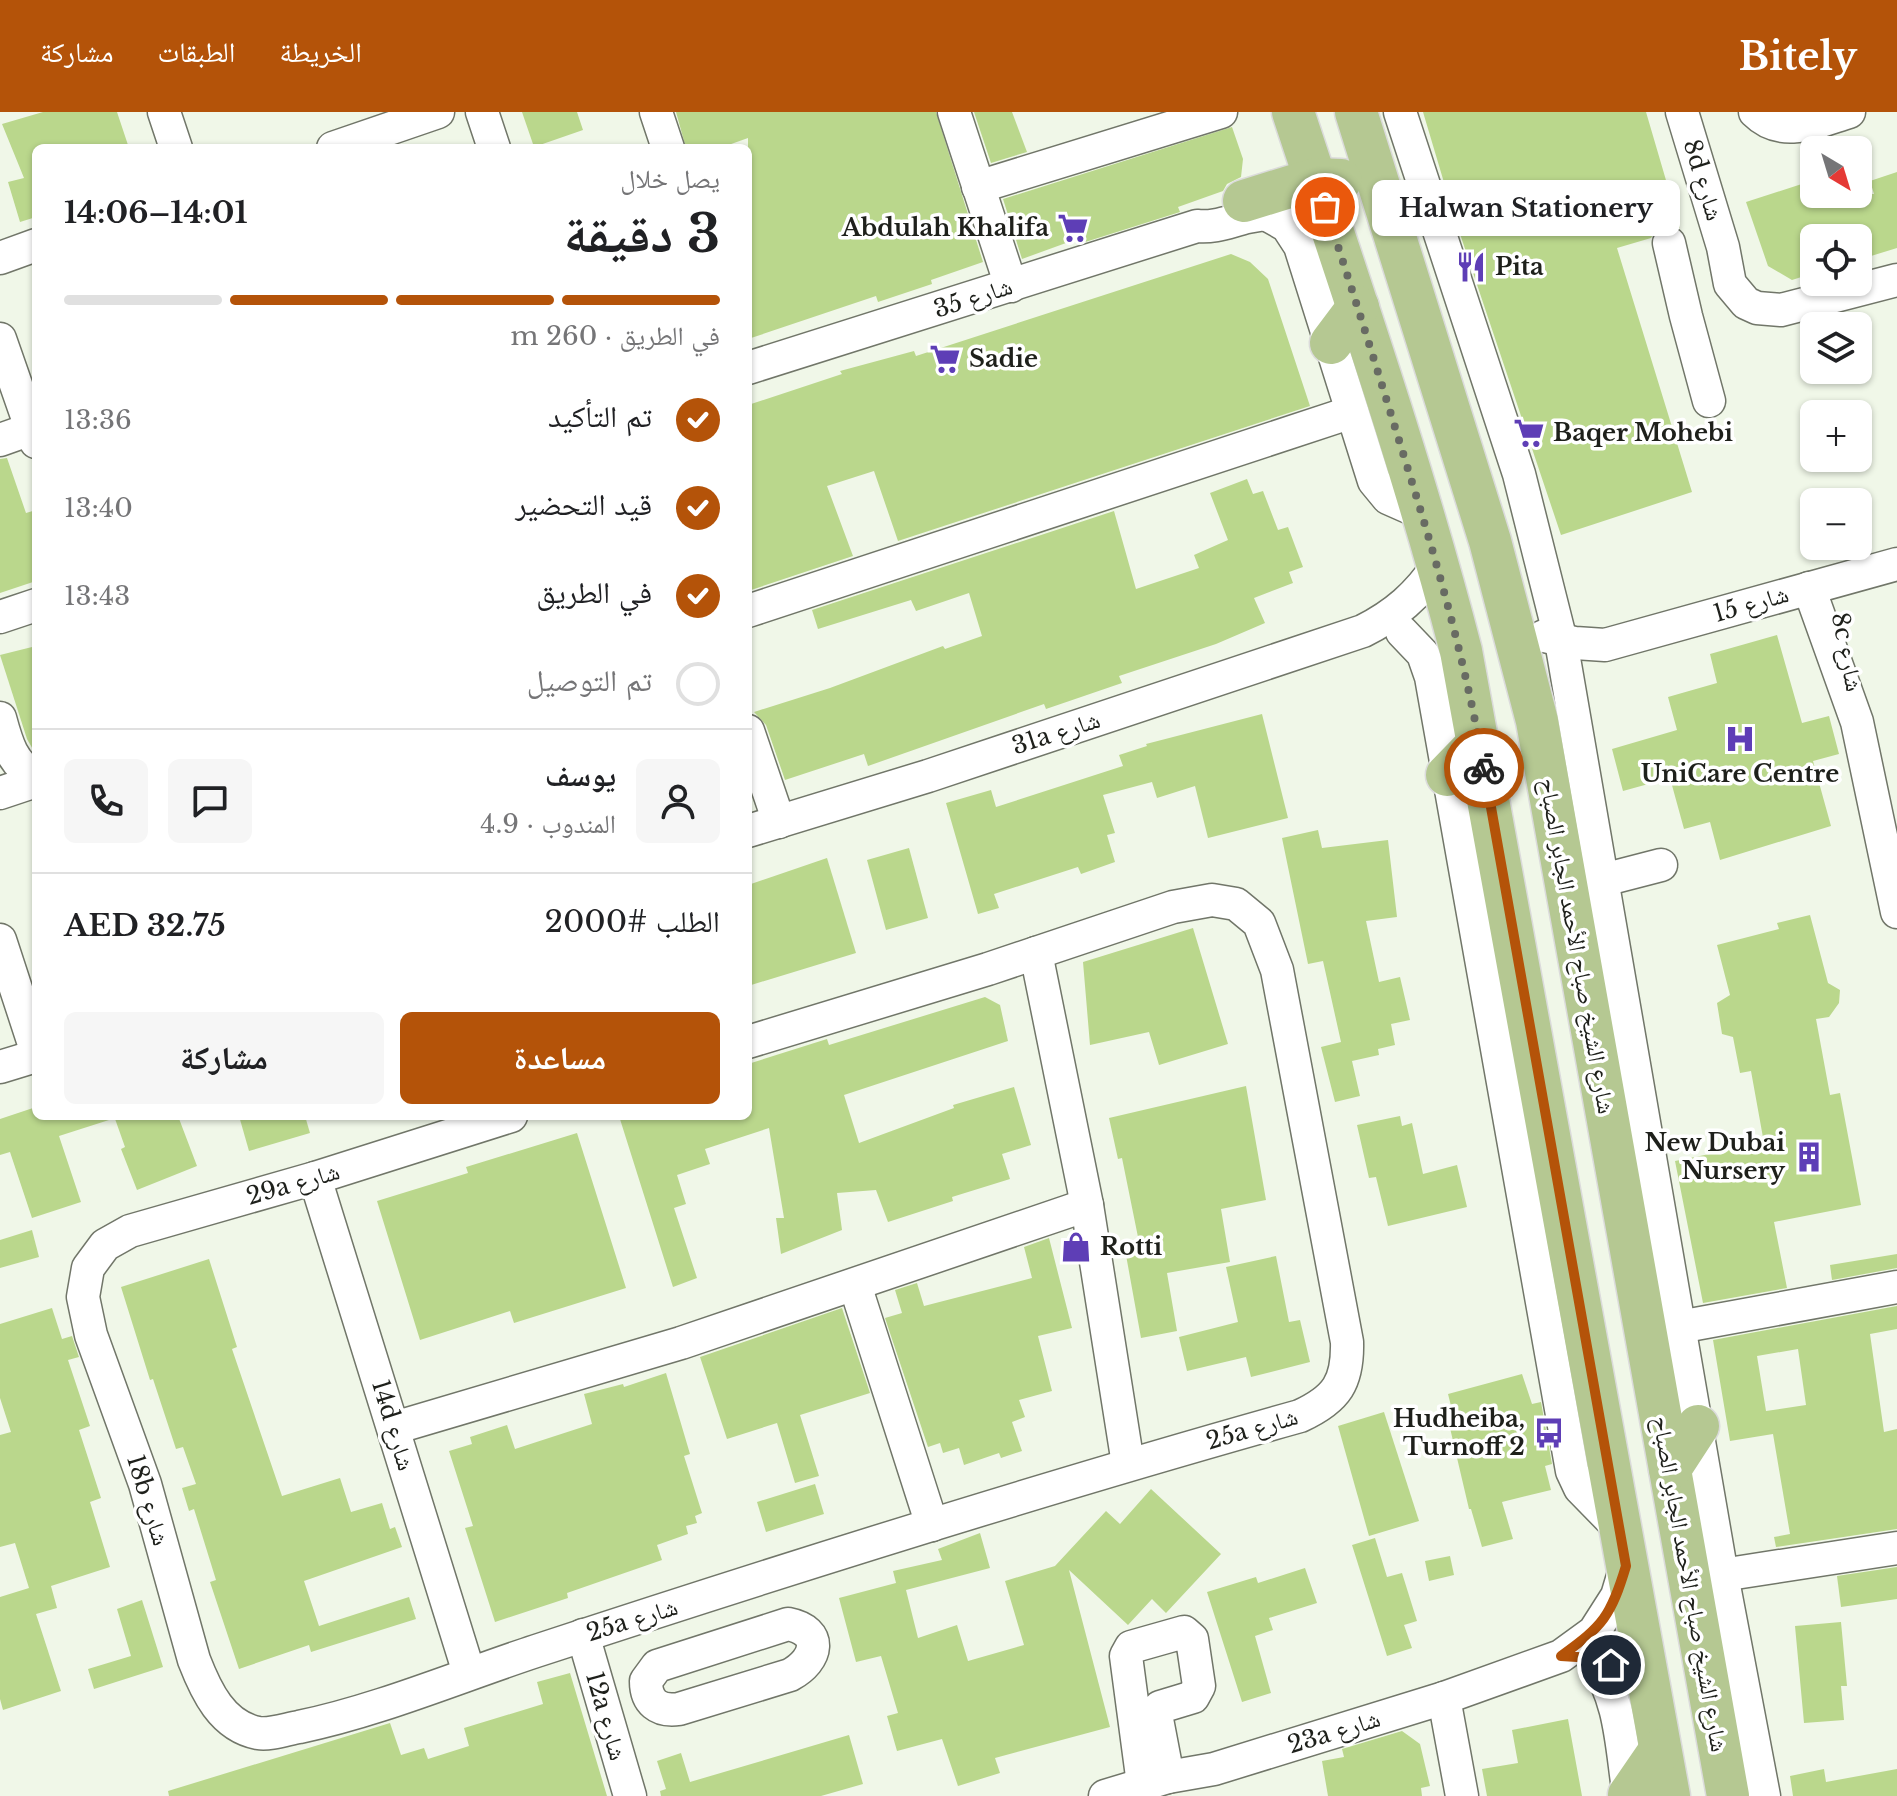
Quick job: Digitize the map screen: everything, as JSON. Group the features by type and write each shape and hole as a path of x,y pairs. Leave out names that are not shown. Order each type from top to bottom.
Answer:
{"main road":[{"name":"شارع الشيخ صباح الأحمد الجابر الصباح","path":"1356,112 1434,356 1513,622 1537,721 1728,1796"},
{"path":"1303,144 1335,178 1357,191 1405,328 1434,356"},
{"path":"1255,208 1303,144"},
{"path":"1303,144 1358,307 1438,565 1461,651 1669,1796"},
{"path":"1331,343 1358,307"},
{"path":"1447,775 1479,742"},
{"path":"1670,1469 1698,1426"},
{"path":"1629,1796 1660,1750"}],"street":[{"path":"164,112 175,144"},
{"path":"345,144 438,112"},
{"path":"482,112 493,144"},
{"path":"656,112 667,144"},
{"path":"954,112 1011,286"},
{"path":"978,187 1221,112"},
{"path":"1400,112 1519,474 1561,641 1722,1575 1764,1796"},
{"name":"8d شارع","path":"1682,112 1722,244 1744,291"},
{"path":"1755,112 1763,121 1777,127 1792,128 1849,112"},
{"path":"1255,208 1302,218 1334,235"},
{"path":"1255,208 1287,226 1300,246 1379,491 1397,503 1422,513"},
{"name":"شارع 35","path":"752,367 1197,226 1207,218 1255,208"},
{"path":"1669,243 1709,401"},
{"path":"1678,274 1722,244"},
{"path":"0,258 32,246"},
{"path":"1678,274 1705,276 1744,291 1816,301 1897,280"},
{"path":"0,339 32,429"},
{"path":"752,610 1352,412"},
{"path":"0,440 32,435"},
{"name":"شارع 15","path":"1513,622 1561,641 1605,645 1897,564"},
{"name":"31a شارع","path":"752,830 928,776 1363,631 1398,610 1438,565"},
{"name":"8c شارع","path":"1821,585 1853,675 1857,722 1897,912"},
{"path":"0,617 32,606"},
{"name":"31a شارع","path":"1363,631 1402,632 1432,639 1461,651"},
{"path":"1402,632 1423,654 1428,665 1572,1471 1580,1488 1623,1547"},
{"name":"شارع 15","path":"1537,721 1568,676 1605,645"},
{"path":"0,718 12,757 32,777"},
{"path":"752,743 779,822"},
{"path":"0,793 32,781"},
{"path":"1603,880 1661,865"},
{"name":"25a شارع","path":"232,1725 260,1733 327,1721 583,1635 932,1525 1128,1464 1300,1416 1322,1406 1339,1388 1347,1366 1347,1342 1277,970 1259,923 1236,904 1212,900 1173,907 752,1041"},
{"path":"0,940 32,1040"},
{"path":"1036,953 1087,1205 1128,1464"},
{"path":"0,1067 32,1055"},
{"name":"29a شارع","path":"88,1268 105,1245 130,1231 315,1178 498,1120"},
{"name":"14d شارع","path":"315,1178 469,1673"},
{"path":"394,1428 681,1343 1087,1205"},
{"name":"18b شارع","path":"88,1268 83,1297 91,1335 145,1484 194,1660 205,1687 232,1725"},
{"path":"855,1285 932,1525"},
{"path":"1679,1327 1897,1287"},
{"name":"23a شارع","path":"1105,1796 1156,1780 1216,1783 1561,1656 1594,1632 1617,1596 1623,1547"},
{"path":"1722,1575 1897,1548"},
{"name":"12a شارع","path":"583,1635 630,1796"},
{"name":"23a شارع","path":"1561,1656 1593,1658 1647,1682"},
{"path":"1593,1658 1615,1699 1629,1796"},
{"path":"604,1707 651,1694"},
{"path":"1444,1698 1462,1796"}],"building":[{"path":"43,112 117,112 128,144 32,144 32,218 20,222 8,182 24,178 2,124"},
{"path":"522,112 577,112 583,130 543,144 533,144"},
{"path":"676,112 936,112 983,262 931,280 932,284 878,302 876,296 752,338 752,144 748,144 748,138 731,144 685,144"},
{"path":"974,112 1012,112 1027,152 991,163"},
{"path":"1423,112 1646,112 1680,228 1664,225 1651,238 1617,248 1692,492 1561,535 1454,216"},
{"path":"1232,127 1243,159 1241,177 1227,184 1223,191 1178,207 1180,212 1079,244 1077,239 1022,259 1003,199"},
{"path":"1897,172 1897,248 1872,256 1872,224 1800,224 1800,277 1792,280 1768,266 1746,202 1800,185 1800,208 1872,208 1872,180"},
{"path":"1231,254 1250,262 1268,279 1310,406 898,541 874,471 827,486 853,556 752,590 752,404 842,374 840,371 914,351 916,356"},
{"path":"7,458 26,513 32,511 32,582 0,593 0,459"},
{"path":"1247,479 1253,494 1263,491 1278,530 1288,527 1303,567 1289,572 1293,583 1254,598 1265,623 1216,644 1119,676 1122,683 1046,709 1044,704 868,766 864,754 785,780 766,725 754,712 943,646 945,649 982,636 969,593 916,611 911,600 818,629 812,610 1114,511 1136,589 1199,568 1194,555 1228,540 1210,493"},
{"name":"UniCare Centre","path":"1777,635 1802,723 1829,716 1839,754 1813,761 1831,826 1720,860 1710,822 1684,829 1670,778 1623,791 1612,749 1677,730 1668,697 1717,683 1710,654"},
{"path":"32,647 32,748 27,739 0,655"},
{"path":"1262,714 1288,818 1208,838 1195,786 1157,798 1152,782 1103,795 1115,833 1107,835 1115,862 1081,874 1078,867 994,894 999,908 978,914 946,803 991,790 996,807 1123,766 1119,755 1146,744"},
{"path":"1318,830 1322,848 1388,840 1397,917 1366,921 1379,982 1400,977 1410,1020 1391,1024 1395,1045 1378,1049 1379,1055 1352,1061 1360,1096 1335,1102 1321,1047 1341,1042 1323,961 1308,964 1282,838"},
{"path":"909,848 928,918 886,930 867,860"},
{"path":"827,858 856,953 752,985 752,884"},
{"path":"1810,915 1828,983 1840,990 1839,1003 1829,1017 1816,1019 1830,1095 1840,1093 1861,1205 1774,1222 1787,1288 1703,1303 1675,1161 1764,1143 1751,1071 1740,1073 1733,1037 1722,1034 1717,1003 1730,995 1717,945 1779,929 1777,923"},
{"path":"1193,928 1228,1044 1159,1065 1149,1032 1090,1045 1083,962"},
{"path":"985,997 1000,1005 1008,1041 844,1095 859,1143 954,1108 953,1105 1014,1087 1031,1145 1002,1154 1010,1179 888,1222 876,1190 837,1193 842,1230 781,1254 776,1218 784,1218 769,1128 705,1149 710,1164 677,1175 686,1204 674,1208 697,1278 673,1287 620,1120 752,1120 752,1063 827,1039 829,1045"},
{"path":"1246,1086 1266,1200 1221,1209 1230,1262 1167,1273 1177,1331 1141,1338 1124,1244 1139,1242 1122,1158 1118,1159 1109,1118"},
{"path":"32,1108 32,1120 109,1120 59,1136 81,1202 32,1218 10,1152 0,1155 0,1119"},
{"path":"1400,1116 1402,1126 1412,1123 1423,1174 1457,1165 1467,1207 1388,1226 1376,1177 1369,1178 1357,1125"},
{"path":"115,1120 180,1120 197,1166 137,1190 121,1149 125,1147"},
{"path":"240,1120 306,1120 310,1133 249,1151"},
{"path":"577,1133 626,1288 514,1323 510,1311 420,1340 377,1201 468,1173 466,1167"},
{"path":"32,1230 39,1257 0,1268 0,1240"},
{"path":"1049,1238 1072,1328 1038,1336 1052,1391 1019,1400 1025,1417 1012,1422 1022,1451 1001,1458 999,1453 964,1465 959,1448 943,1453 940,1443 928,1447 885,1318 902,1313 895,1290 917,1283 924,1306 1032,1278 1024,1247"},
{"path":"1897,1254 1897,1268 1832,1280 1830,1265"},
{"path":"1276,1256 1289,1322 1300,1320 1310,1362 1251,1377 1246,1357 1187,1371 1179,1337 1238,1322 1226,1267"},
{"path":"209,1259 237,1347 232,1349 282,1496 340,1478 351,1512 382,1503 390,1529 395,1527 402,1547 304,1581 319,1626 409,1597 416,1619 311,1652 309,1645 239,1669 210,1582 216,1580 194,1509 189,1511 182,1488 196,1484 183,1447 176,1449 153,1379 150,1380 121,1287"},
{"path":"1897,1306 1897,1329 1870,1334 1884,1432 1897,1429 1897,1529 1776,1547 1774,1537 1790,1534 1773,1434 1730,1441 1713,1340","holes":["1798,1349 1806,1405 1766,1411 1757,1356"]},
{"path":"52,1308 62,1339 72,1336 79,1357 68,1360 90,1426 79,1430 101,1498 90,1502 110,1567 51,1586 57,1608 36,1614 61,1691 3,1710 0,1699 0,1597 29,1588 15,1543 0,1547 0,1435 11,1432 0,1398 0,1324"},
{"path":"842,1308 870,1393 800,1415 819,1476 795,1483 777,1423 727,1439 700,1357"},
{"path":"666,1373 690,1454 684,1456 702,1513 695,1516 697,1523 686,1526 688,1534 657,1545 662,1560 567,1593 568,1598 495,1622 465,1528 473,1526 449,1451 472,1444 470,1437 507,1425 515,1449 592,1424 584,1394 623,1384 624,1387"},
{"path":"1522,1374 1532,1404 1541,1402 1552,1464 1545,1466 1551,1490 1502,1502 1513,1539 1482,1547 1469,1509 1450,1428 1456,1426 1448,1394"},
{"path":"1384,1412 1419,1521 1369,1536 1338,1426"},
{"path":"815,1484 824,1514 766,1532 757,1502"},
{"path":"1151,1489 1221,1554 1166,1613 1152,1599 1128,1625 1069,1570 1110,1727 995,1758 1000,1773 958,1786 942,1739 897,1751 887,1716 898,1713 881,1656 856,1662 839,1598 896,1583 893,1571 942,1560 938,1549 980,1533 990,1568 906,1590 918,1638 957,1625 968,1661 1024,1645 1005,1581 1055,1566 1106,1511 1120,1524"},
{"path":"1375,1538 1387,1577 1402,1573 1417,1621 1404,1625 1412,1648 1387,1656 1352,1545"},
{"path":"1450,1556 1454,1575 1429,1581 1425,1561"},
{"path":"1897,1567 1897,1599 1841,1607 1837,1576"},
{"path":"1305,1568 1317,1603 1269,1618 1273,1630 1255,1636 1271,1693 1242,1702 1207,1592 1256,1577 1258,1583"},
{"path":"142,1600 163,1667 94,1689 88,1669 131,1656 117,1609"},
{"path":"1841,1622 1847,1686 1841,1686 1844,1720 1804,1723 1795,1626"},
{"path":"570,1673 607,1796 169,1796 168,1791 390,1723 401,1755 424,1748 428,1759 469,1746 464,1728 543,1704 537,1682"},
{"path":"1568,1719 1582,1796 1487,1796 1482,1769 1518,1763 1512,1730"},
{"path":"1402,1731 1420,1744 1430,1786 1421,1788 1422,1796 1328,1796 1322,1761 1344,1757 1342,1749"},
{"path":"849,1735 863,1784 821,1796 661,1796 660,1791 666,1789 657,1761 681,1753 690,1782"},
{"path":"1824,1769 1826,1782 1897,1769 1897,1796 1793,1796 1790,1776"}],"way so far":[{"path":"1325,207 1438,565 1461,651 1484,768"}],"place":[{"name":"Halwan Stationery","path":"1325,207"},
{"name":"Abdulah Khalifa","path":"1073,228"},
{"name":"Pita","path":"1471,267"},
{"name":"Sadie","path":"945,359"},
{"name":"Baqer Mohebi","path":"1529,433"},
{"name":"UniCare Centre","path":"1740,739"},
{"name":"New Dubai Nursery","path":"1809,1157"},
{"name":"Rotti","path":"1076,1247"},
{"name":"Hudheiba, Turnoff 2","path":"1549,1433"}],"route":[{"path":"1484,768 1626,1566 1617,1596 1607,1614 1594,1632 1561,1656 1593,1658 1611,1665"}]}
